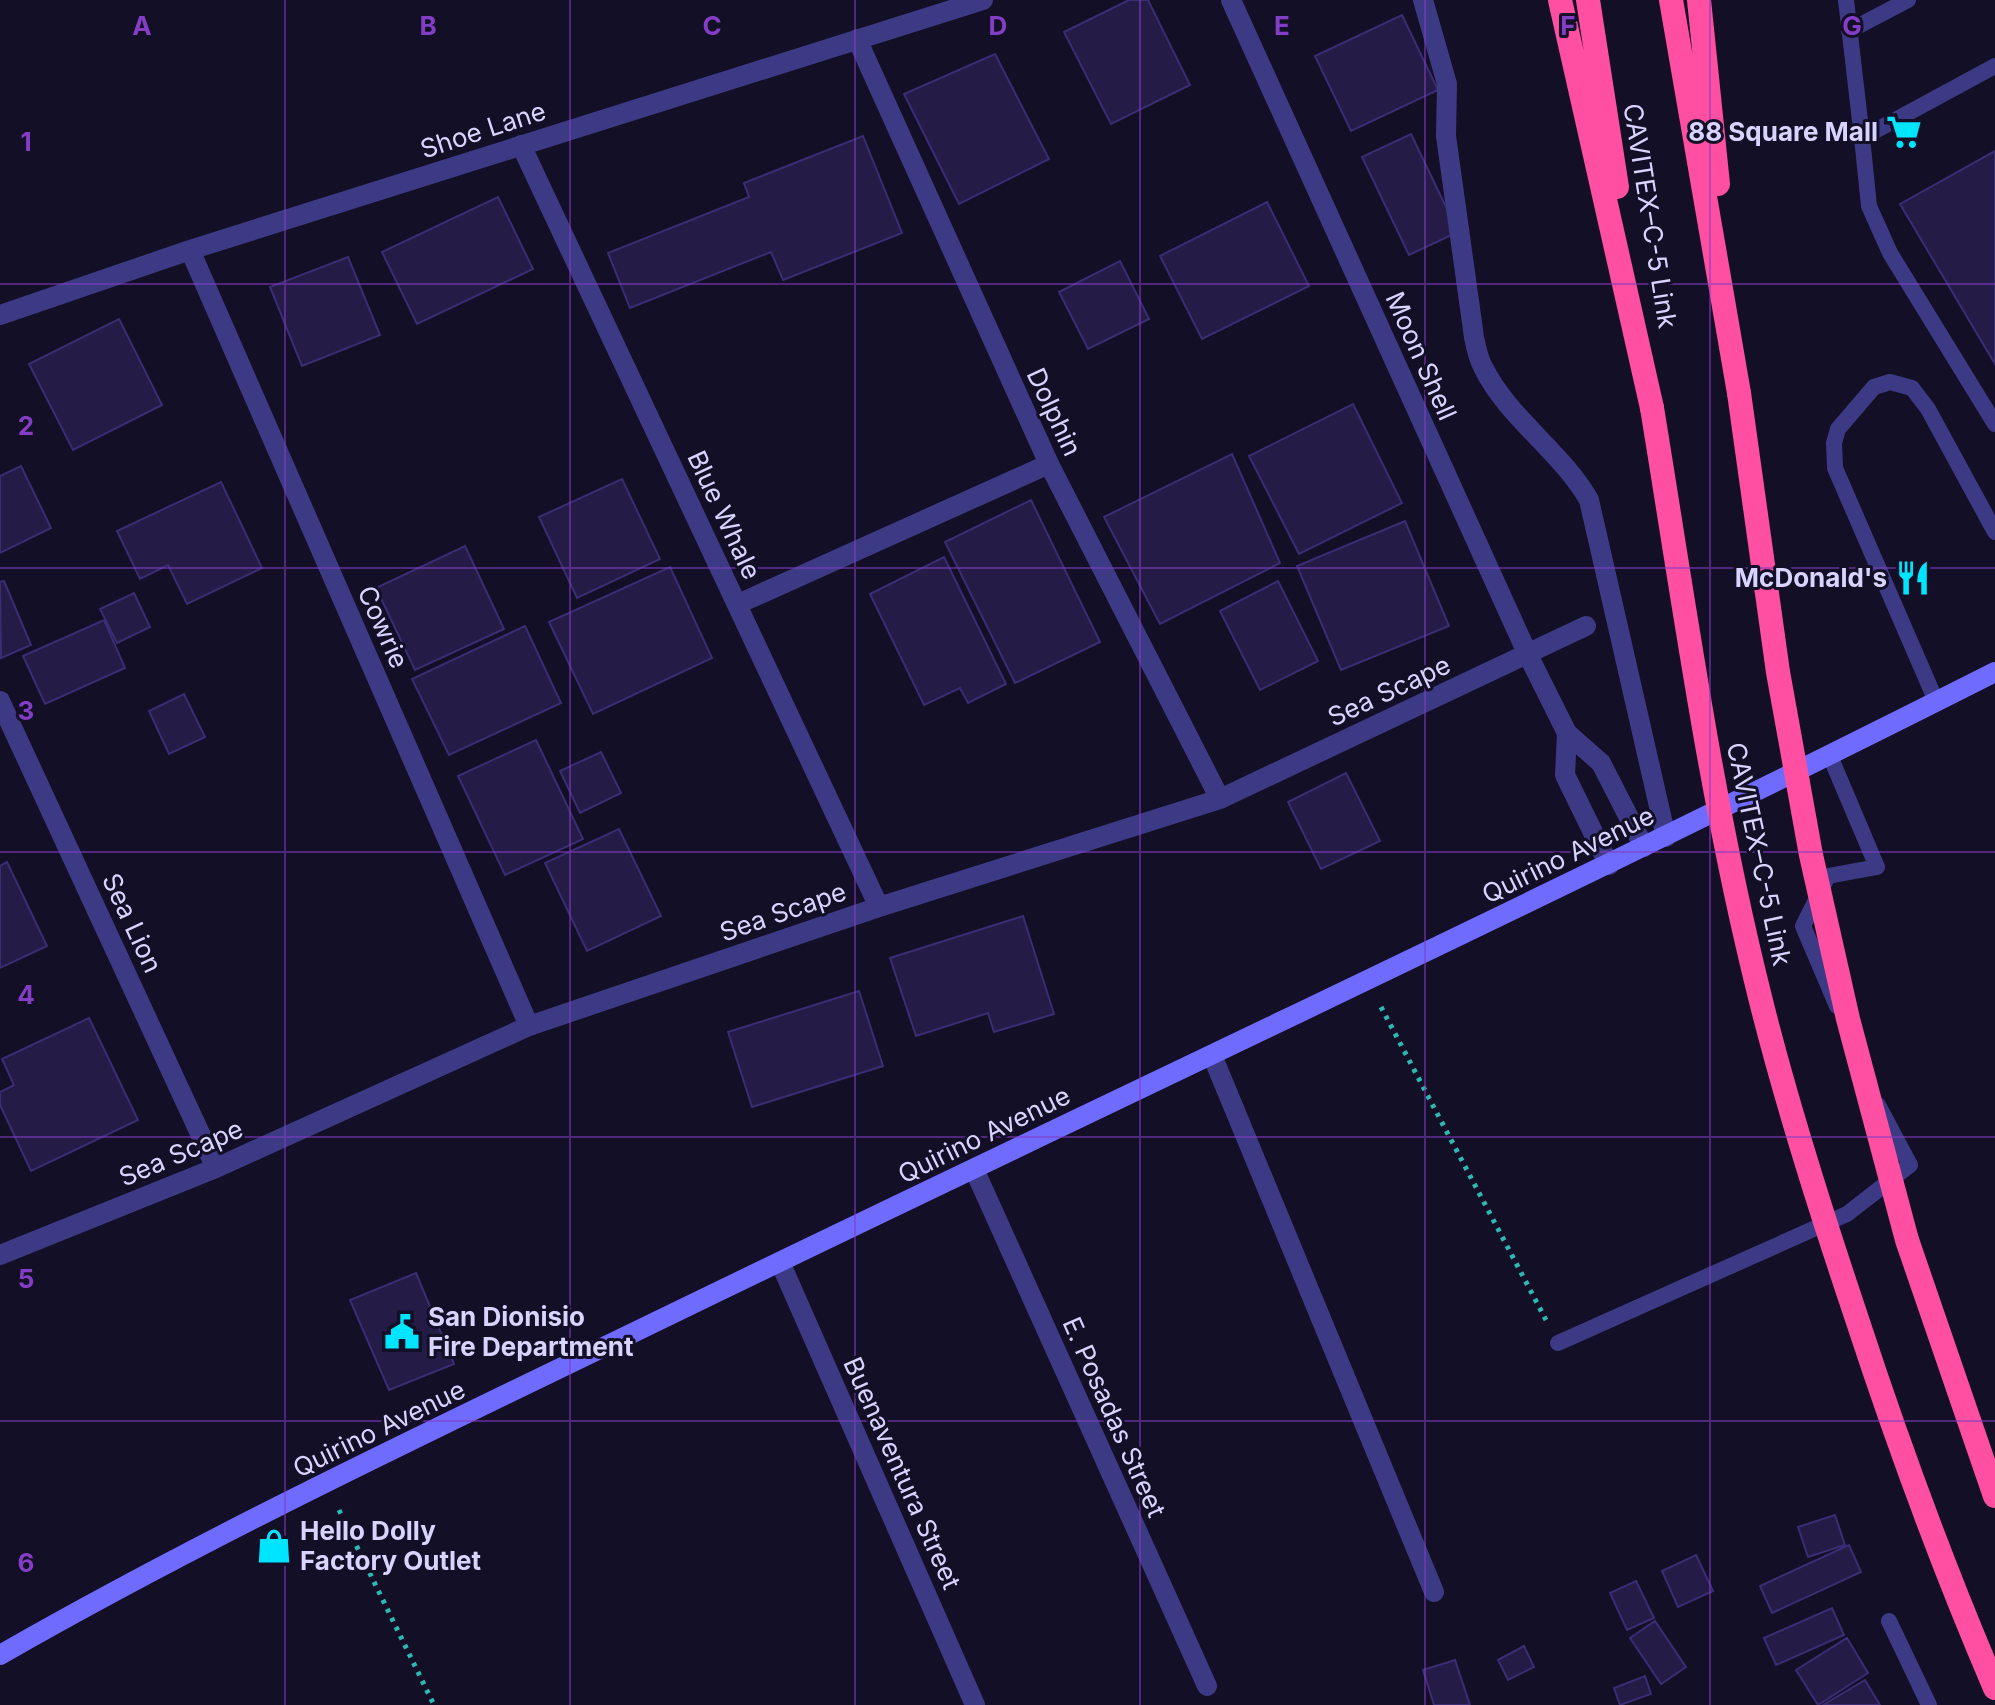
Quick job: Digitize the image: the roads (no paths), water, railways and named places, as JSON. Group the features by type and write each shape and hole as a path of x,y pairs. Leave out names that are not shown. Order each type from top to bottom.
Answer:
{"highway":[{"path":"1560,0 1652,408"},
{"name":"CAVITEX–C-5 Link","path":"1588,0 1706,737 1759,993 1811,1176 1889,1416 1931,1531 1995,1688"},
{"name":"CAVITEX–C-5 Link","path":"1671,0 1739,393 1778,672 1811,855 1848,1019 1907,1240 1995,1496"},
{"path":"1699,0 1739,393"}],"main road":[{"name":"Quirino Avenue","path":"0,1655 123,1585 327,1484 780,1262 1609,865 1995,672"}],"street":[{"name":"Shoe Lane","path":"0,315 190,250 983,0"},
{"name":"Moon Shell","path":"1231,0 1528,655 1567,733 1601,763 1644,847"},
{"path":"1423,0 1447,84 1446,136 1474,337 1482,365 1497,391 1577,479 1589,500 1666,837"},
{"name":"Dolphin","path":"857,39 1049,464 1220,799"},
{"name":"Blue Whale","path":"521,145 879,907"},
{"name":"Cowrie","path":"190,250 529,1026"},
{"path":"738,604 1049,464"},
{"name":"Sea Scape","path":"0,1255 216,1168 529,1026 879,907 1220,799 1586,626"},
{"name":"Sea Lion","path":"0,701 216,1168"},
{"name":"Moon Shell","path":"1567,733 1565,775 1609,865"},
{"path":"1212,1055 1434,1592"},
{"name":"E. Posadas Street","path":"974,1169 1207,1686"},
{"name":"Buenaventura Street","path":"780,1262 975,1705"}],"lane":[{"path":"1846,0 1869,206 1890,253 1995,424"},
{"path":"1849,31 1908,0"},
{"path":"1862,138 1995,66"},
{"path":"1936,701 1835,468 1834,443 1838,429 1874,387 1890,382 1912,388 1928,409 1995,532"},
{"path":"1558,1343 1847,1214 1910,1165 1878,1104 1803,926 1828,876 1877,867 1830,756"},
{"path":"1889,1621 1929,1705"}],"place":[{"name":"88 Square Mall","path":"1904,132"},
{"name":"McDonald's","path":"1913,578"},
{"name":"San Dionisio Fire Department","path":"402,1332"},
{"name":"Hello Dolly Factory Outlet","path":"274,1546"}]}
